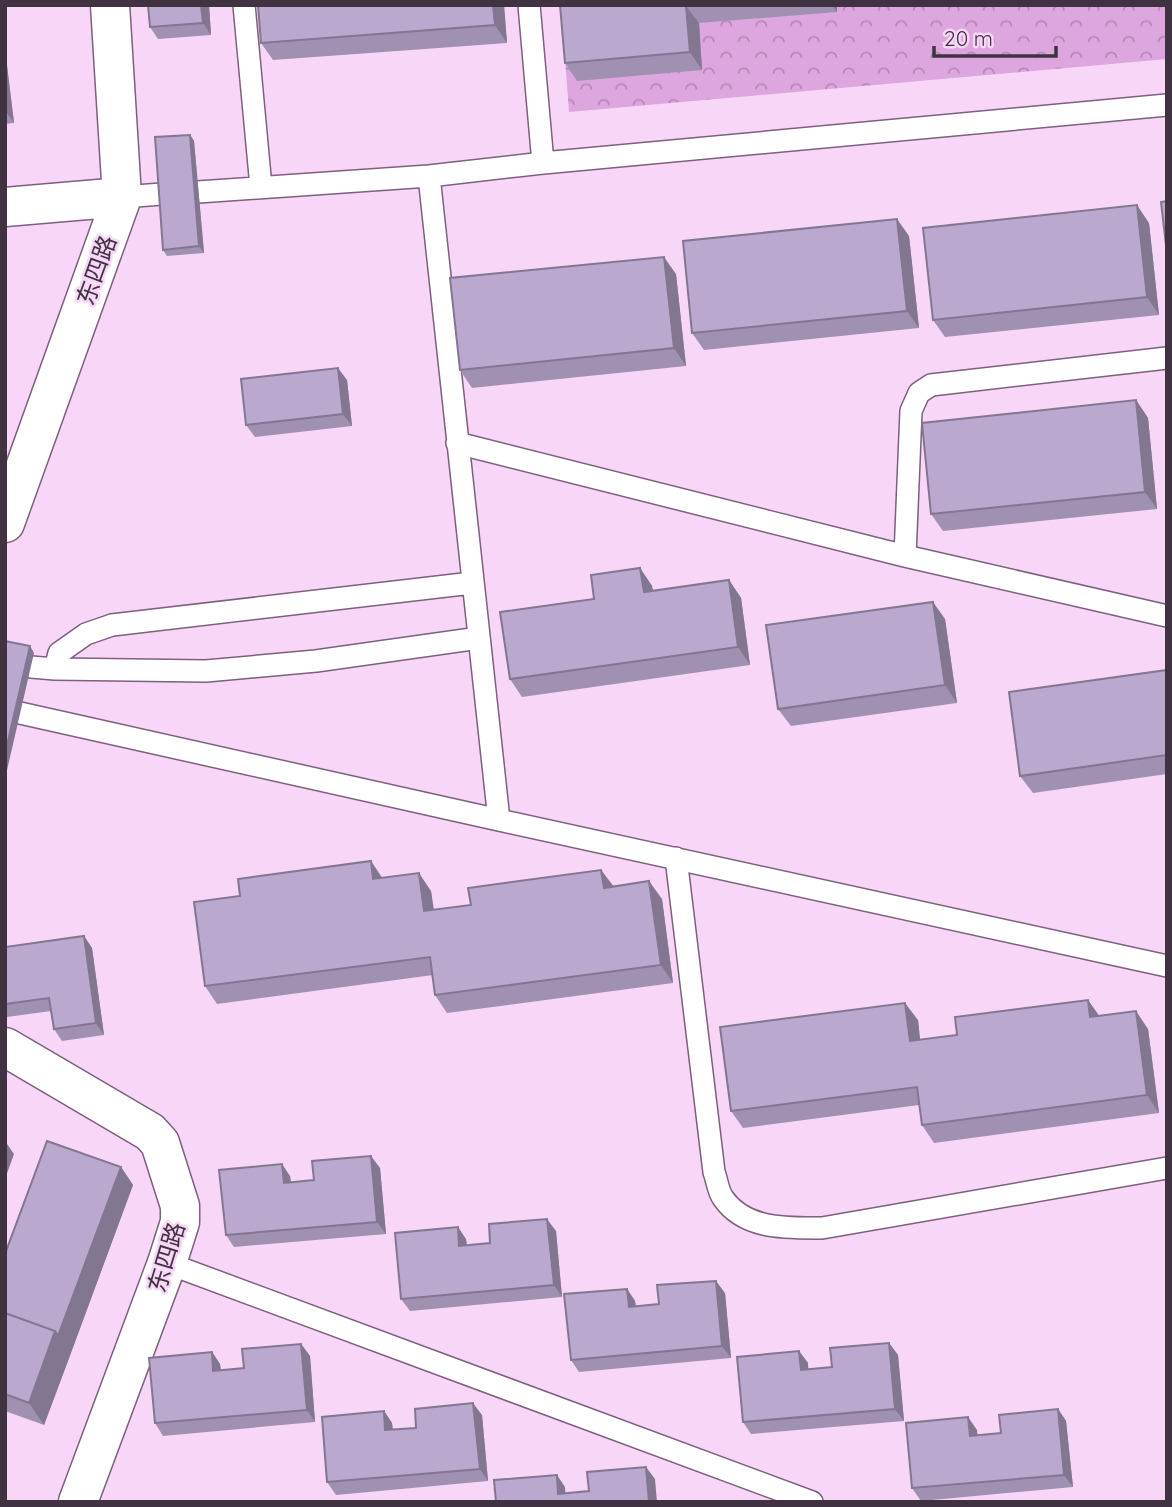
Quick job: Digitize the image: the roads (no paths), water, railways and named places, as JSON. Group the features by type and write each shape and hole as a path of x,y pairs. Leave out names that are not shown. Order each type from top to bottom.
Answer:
{"street":[{"name":"东四路","path":"5,523 122,197 110,5"},
{"path":"5,207 122,197"},
{"name":"东四路","path":"5,1047 150,1132 160,1143 180,1206 180,1222 167,1263 78,1502"}],"lane":[{"path":"244,5 261,187"},
{"path":"529,5 543,163"},
{"path":"198,192 429,176 1167,105"},
{"path":"429,176 499,820"},
{"path":"122,197 162,194"},
{"path":"905,556 911,411 919,393 931,385 1167,358"},
{"path":"457,443 905,556 1167,616"},
{"path":"55,670 60,653 86,634 112,625 472,583"},
{"path":"31,667 55,670 206,671 316,661 479,638"},
{"path":"20,713 1167,965"},
{"path":"676,858 714,1172 722,1197 737,1214 760,1224 788,1228 822,1228 1167,1168"},
{"path":"167,1263 812,1502"}]}
